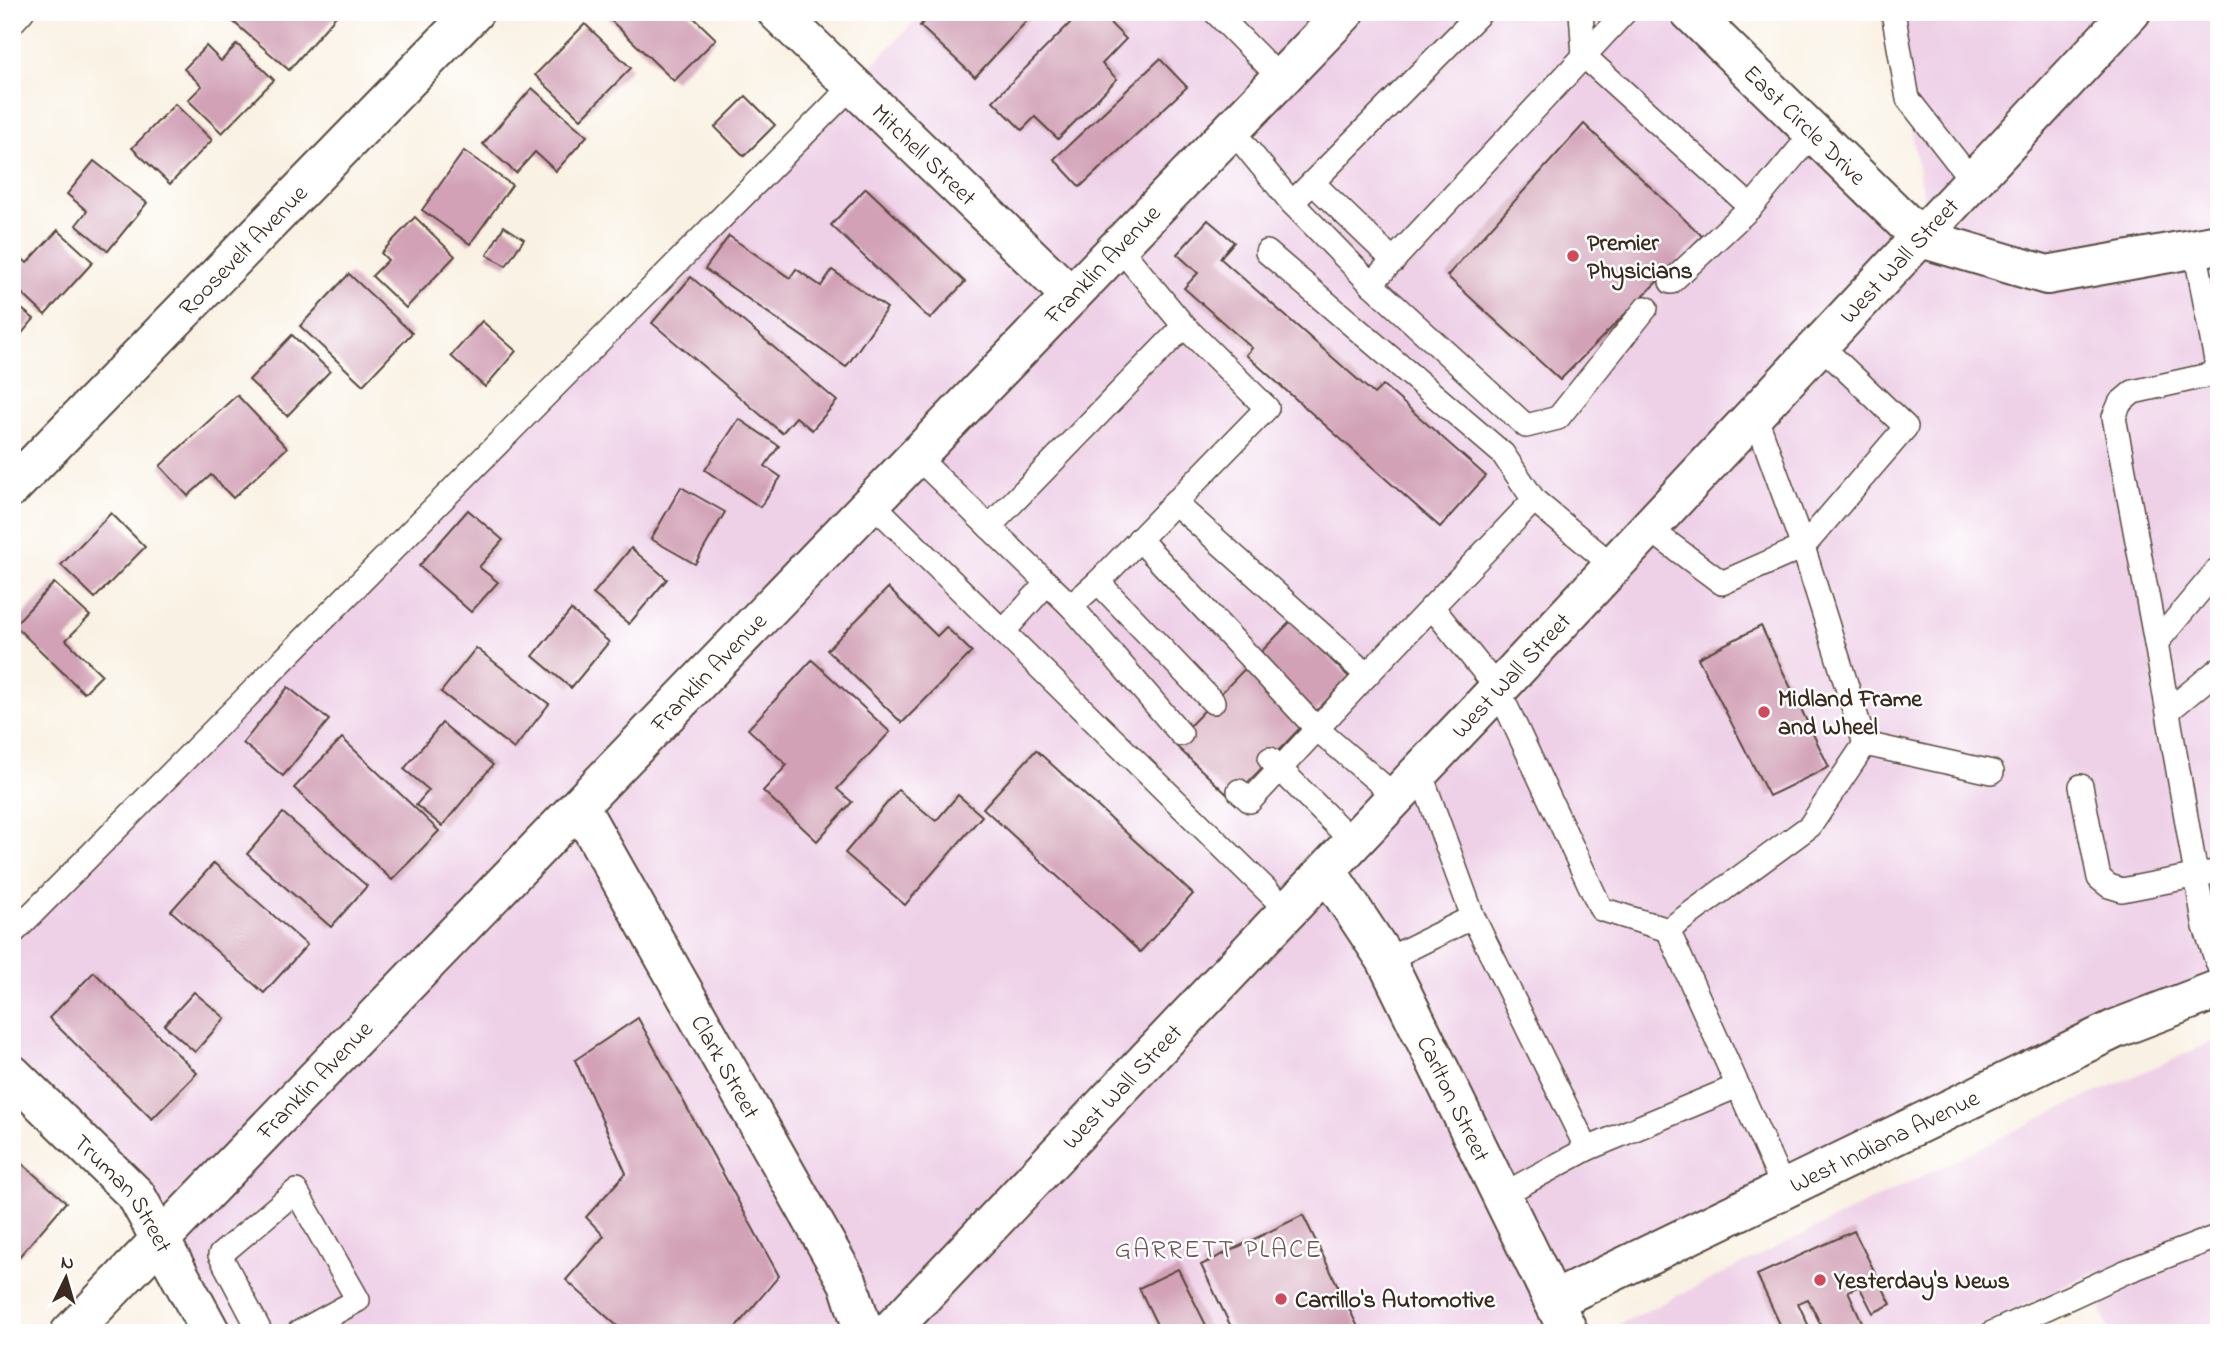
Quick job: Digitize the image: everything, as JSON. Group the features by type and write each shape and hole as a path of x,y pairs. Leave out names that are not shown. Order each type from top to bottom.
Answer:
{"street":[{"name":"Roosevelt Avenue","path":"12,487 474,12"},
{"name":"Mitchell Street","path":"777,12 1071,296"},
{"name":"Franklin Avenue","path":"70,1333 1345,12"},
{"name":"East Circle Drive","path":"1690,12 1921,238"},
{"name":"West Wall Street","path":"888,1333 1327,871 2131,12"},
{"path":"1921,238 2047,275 2207,246"},
{"name":"Clark Street","path":"579,806 848,1283 864,1333"},
{"name":"Carlton Street","path":"1327,871 1386,960 1561,1317"},
{"name":"West Indiana Avenue","path":"1561,1317 1784,1189 2115,1029 2219,989"},
{"name":"Truman Street","path":"12,1074 136,1195 211,1333"}],"lane":[{"path":"12,23 22,12"},
{"path":"1215,12 1281,79"},
{"path":"1292,203 1482,12"},
{"path":"1581,12 1584,56 1751,207"},
{"path":"1371,284 1625,12"},
{"path":"1893,12 1909,99 1973,182"},
{"path":"12,934 853,85"},
{"path":"1232,130 1292,203 1371,284 1526,426 1558,418 1646,308"},
{"path":"1671,282 1751,207 1813,133"},
{"path":"1313,183 1394,261"},
{"path":"2207,246 2218,374 2133,392 2120,403 2114,417 2205,927 2219,967"},
{"path":"1071,606 1098,582 1266,408 1184,326 1119,247"},
{"path":"1267,252 1503,454 1534,500 1613,566"},
{"path":"989,527 1184,326"},
{"path":"1648,528 1722,583 1803,547 1906,427 1820,345"},
{"path":"1755,415 1803,547 1865,744"},
{"path":"916,456 1071,606 1181,734"},
{"path":"1239,791 1250,800 1275,764 1317,729 1534,500"},
{"path":"1174,502 1367,675"},
{"path":"872,503 1288,911"},
{"path":"1139,539 1317,729 1408,784 1587,1149"},
{"path":"2156,643 2219,568"},
{"path":"1098,582 1213,702"},
{"path":"1003,632 1047,583"},
{"path":"1432,607 1498,689 1601,909 1668,930 1784,1189"},
{"path":"2168,711 2219,669"},
{"path":"1865,744 1992,772"},
{"path":"1668,930 1810,827 1865,744"},
{"path":"1275,764 1353,842"},
{"path":"2081,786 2099,878 2109,886 2122,890 2219,871"},
{"path":"1386,960 1473,917"},
{"path":"1502,1195 1587,1149 1738,1086"},
{"path":"261,1333 220,1255 296,1191 358,1300 335,1324 298,1333"},
{"path":"1992,1333 2125,1272 2219,1236"}],"shaded area":[{"path":"924,12 1681,12 1930,234 1890,12 2219,12 2219,991 1554,1301 1569,1333 221,1333 175,1236 12,1078 12,946"},
{"path":"2219,1039 2219,1333 2110,1333 2096,1297 2101,1269 1965,1333 1610,1333 1608,1330 2061,1108"}],"building":[{"path":"222,12 332,12 336,16 289,70"},
{"path":"602,12 688,12 716,39 674,81"},
{"path":"932,12 1035,12 975,77 920,26"},
{"path":"1081,12 1099,12 1126,39 1102,64 1117,79 1058,139 1035,117 1022,130 993,101"},
{"path":"585,24 631,68 581,119 535,75"},
{"path":"237,44 274,80 222,133 188,100 202,86 184,69 206,46 221,61"},
{"path":"1160,59 1187,87 1080,187 1054,159"},
{"path":"532,88 587,136 556,171 535,152 516,173 483,144"},
{"path":"746,96 775,125 744,156 715,127"},
{"path":"175,104 212,140 170,184 132,148"},
{"name":"Premier Physicians","path":"1584,124 1702,236 1560,380 1447,276"},
{"path":"464,151 512,185 470,244 422,210"},
{"path":"94,161 147,203 108,251 76,225 87,211 67,194"},
{"path":"866,188 965,282 930,319 831,225"},
{"path":"415,217 455,256 406,308 372,276 388,260 381,253"},
{"path":"1208,220 1234,242 1220,258 1374,394 1383,385 1486,476 1440,527 1246,355 1252,348 1184,288 1198,273 1177,254"},
{"path":"504,226 524,239 506,266 487,255"},
{"path":"58,230 93,262 45,315 12,284 12,260 17,254 27,263"},
{"path":"729,236 790,278 796,269 821,286 832,270 887,308 846,367 705,269"},
{"path":"349,274 412,333 363,385 300,326"},
{"path":"691,277 837,401 812,430 796,417 782,433 652,323"},
{"path":"12,301 34,319 12,345"},
{"path":"482,321 516,351 485,387 451,356"},
{"path":"292,335 330,371 287,416 249,380"},
{"path":"237,395 287,448 233,498 211,475 188,496 160,466"},
{"path":"739,419 779,446 765,466 781,477 760,507 705,470"},
{"path":"681,487 725,512 695,564 651,539"},
{"path":"468,510 503,540 479,567 498,582 471,612 419,566"},
{"path":"111,513 145,547 95,598 61,565"},
{"path":"631,548 667,579 629,624 593,594"},
{"path":"54,583 90,616 66,640 102,675 84,693 14,625"},
{"path":"888,588 937,636 946,627 972,652 902,723 827,650"},
{"path":"571,610 609,642 571,688 533,656"},
{"path":"1291,621 1349,677 1232,799 1173,743"},
{"name":"Midland Frame and Wheel","path":"1761,626 1829,767 1769,796 1698,658"},
{"path":"476,648 549,704 514,749 441,692"},
{"path":"812,660 890,732 837,789 852,802 817,841 763,791 787,765 748,729"},
{"path":"288,687 329,720 283,776 243,743"},
{"path":"442,723 493,765 442,826 416,805 429,790 404,769"},
{"path":"342,738 439,831 392,880 294,788"},
{"path":"1036,750 1193,894 1140,952 983,808"},
{"path":"898,790 936,821 958,795 982,816 905,905 845,853"},
{"path":"283,813 367,886 331,927 247,854"},
{"path":"214,863 307,945 264,993 171,911"},
{"path":"94,972 197,1073 152,1119 49,1018"},
{"path":"194,992 225,1018 195,1052 164,1025"},
{"path":"638,1018 779,1276 731,1333 625,1333 566,1280 604,1236 586,1217 626,1173 575,1060"},
{"path":"12,1155 66,1202 18,1258 12,1253"},
{"name":"Carrillo's Automotive","path":"1303,1215 1361,1333 1234,1333 1201,1265"},
{"name":"Yesterday's News","path":"1854,1231 1891,1304 1873,1313 1859,1286 1848,1291 1867,1333 1825,1333 1808,1299 1798,1303 1812,1333 1784,1333 1757,1275"},
{"path":"1178,1269 1207,1327 1195,1333 1161,1333 1139,1288"}],"place":[{"name":"Premier Physicians","path":"1573,256"},
{"name":"Midland Frame and Wheel","path":"1764,712"},
{"name":"Yesterday's News","path":"1820,1280"},
{"name":"Carrillo's Automotive","path":"1281,1299"}],"district":[{"name":"GARRETT PLACE","path":"1219,1248"}]}
